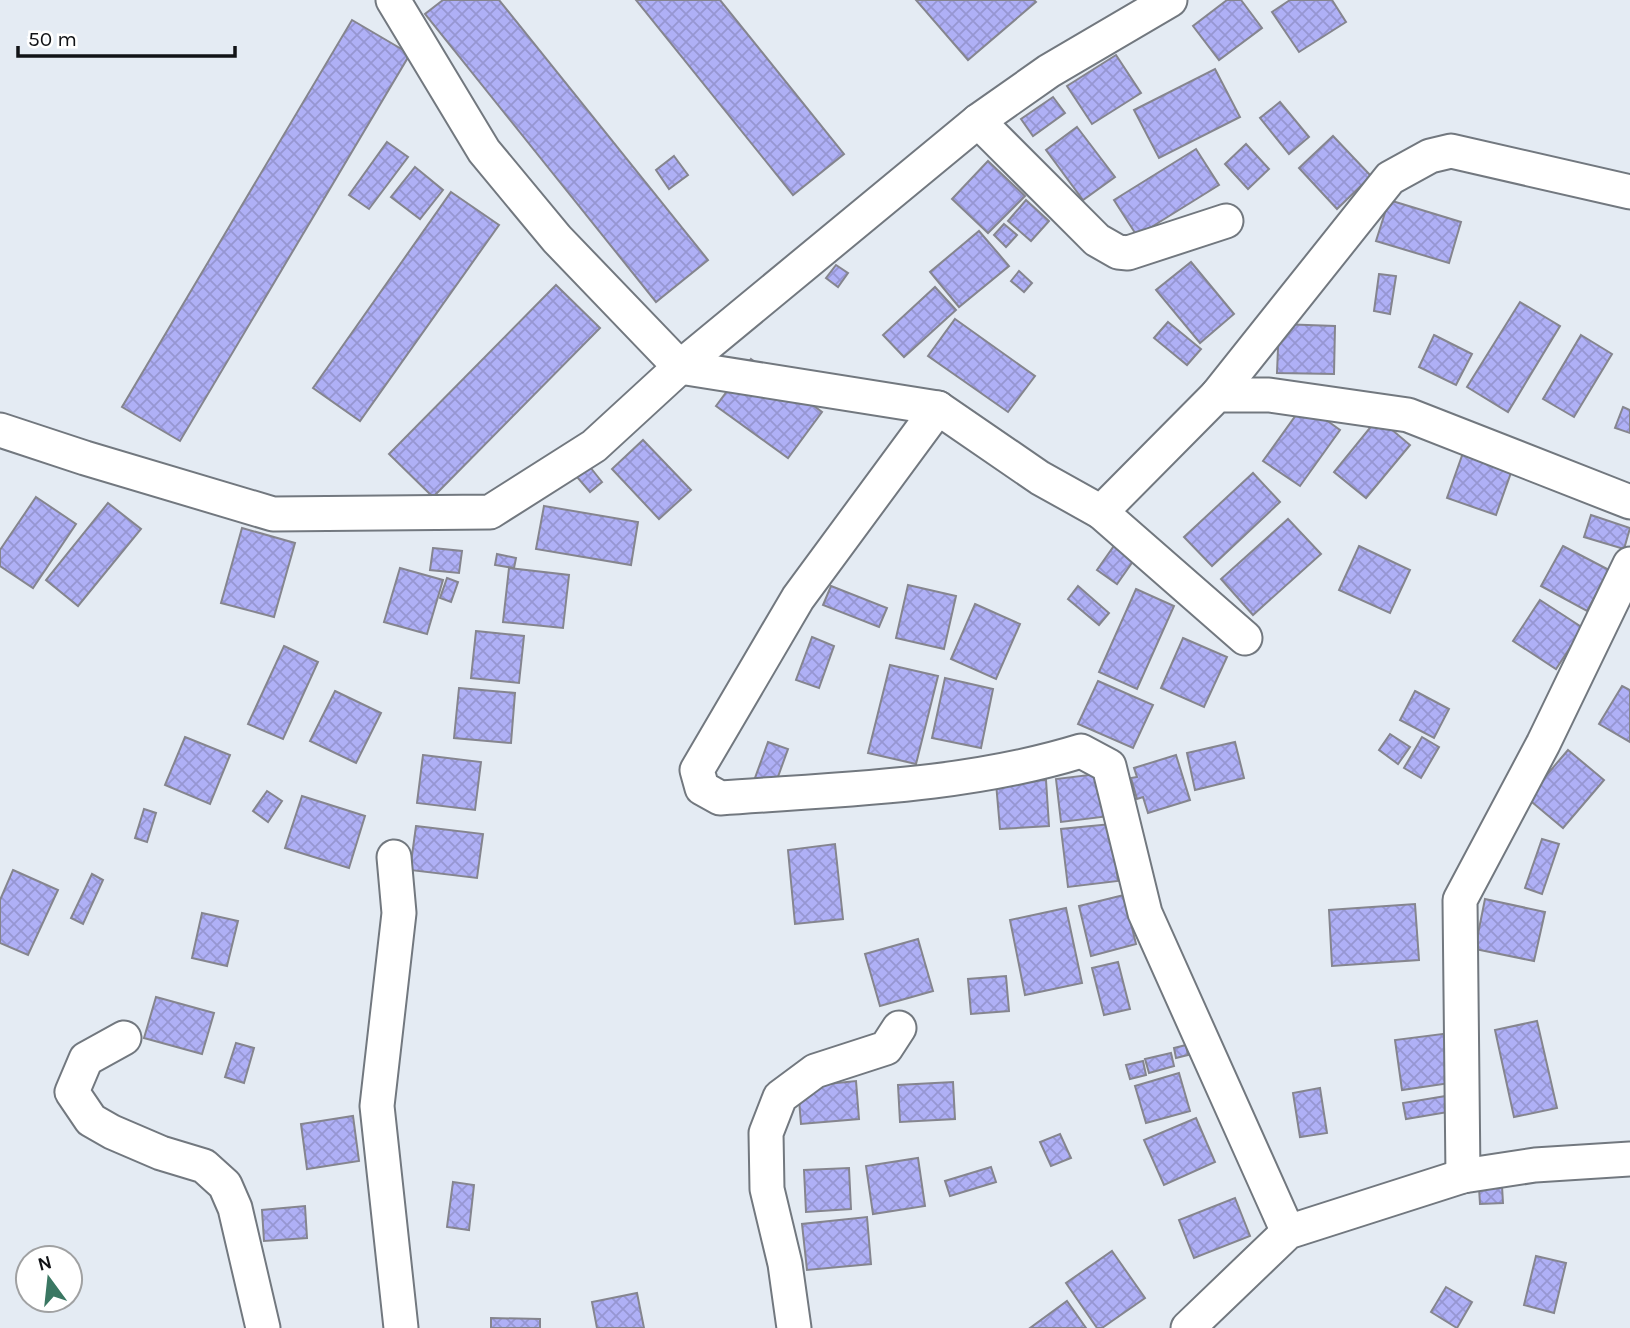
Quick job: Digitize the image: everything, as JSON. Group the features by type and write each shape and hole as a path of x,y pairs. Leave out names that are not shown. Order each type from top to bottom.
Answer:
{"street":[{"path":"393,0 485,151 557,239 680,367 938,408 1040,478 1101,512 1245,638"},
{"path":"0,430 273,513 490,512 594,446 680,367 978,121 1049,71 1170,0"},
{"path":"978,121 1097,240 1118,252 1128,253 1226,221"},
{"path":"1101,512 1217,395 1390,178 1430,156 1451,151 1630,192"},
{"path":"1217,395 1269,395 1408,415 1630,502"},
{"path":"938,408 798,597 697,769 702,788 720,798 935,783 1054,760 1081,751 1109,766 1145,913 1288,1231"},
{"path":"1464,1176 1460,900 1543,744 1630,564"},
{"path":"394,857 400,913 377,1106 401,1328"},
{"path":"794,1328 785,1264 767,1189 766,1133 780,1097 815,1071 886,1048 899,1028"},
{"path":"124,1038 86,1059 72,1093 91,1120 161,1153 204,1166 225,1185 235,1208 263,1328"},
{"path":"1188,1328 1288,1231 1464,1176 1535,1165 1630,1159"}],"building":[{"path":"443,0 499,0 708,260 656,302 425,14"},
{"path":"636,0 720,0 844,154 793,195"},
{"path":"916,0 1034,0 1036,2 968,60"},
{"path":"1227,0 1241,0 1262,28 1219,60 1193,26"},
{"path":"1290,0 1332,0 1346,22 1299,52 1272,12"},
{"path":"352,20 410,54 180,441 122,407"},
{"path":"1116,55 1141,93 1092,124 1067,86"},
{"path":"1215,69 1240,117 1159,158 1134,110"},
{"path":"1053,97 1065,113 1033,136 1021,119"},
{"path":"1280,102 1309,137 1289,154 1260,118"},
{"path":"1077,127 1115,177 1083,200 1046,150"},
{"path":"1333,136 1371,176 1337,209 1299,168"},
{"path":"387,142 408,157 369,209 349,195"},
{"path":"1246,144 1269,169 1248,189 1225,164"},
{"path":"1196,149 1219,185 1137,236 1114,200"},
{"path":"674,156 688,175 669,189 656,170"},
{"path":"988,161 1025,196 988,233 952,199"},
{"path":"415,167 443,190 420,219 391,197"},
{"path":"451,192 499,225 360,421 313,388"},
{"path":"1026,200 1049,221 1031,241 1008,221"},
{"path":"1389,200 1461,222 1449,263 1376,241"},
{"path":"1004,224 1017,235 1006,247 994,235"},
{"path":"979,231 1009,266 959,307 930,272"},
{"path":"1191,262 1234,314 1200,343 1156,290"},
{"path":"836,265 848,273 838,287 826,278"},
{"path":"1019,271 1032,283 1024,292 1011,281"},
{"path":"1379,274 1396,276 1390,314 1374,311"},
{"path":"556,285 600,328 433,497 389,454"},
{"path":"935,287 956,310 904,357 883,335"},
{"path":"1520,302 1560,326 1508,412 1467,387"},
{"path":"955,319 1035,376 1008,412 928,356"},
{"path":"1168,322 1201,349 1187,365 1154,338"},
{"path":"1279,324 1335,326 1334,374 1277,373"},
{"path":"1434,335 1472,354 1456,385 1419,367"},
{"path":"1581,335 1612,354 1574,417 1543,399"},
{"path":"751,359 822,412 788,458 716,406"},
{"path":"1304,404 1340,430 1300,486 1263,461"},
{"path":"1623,407 1630,410 1630,433 1615,428"},
{"path":"1378,418 1410,445 1366,498 1334,472"},
{"path":"643,440 691,490 659,519 612,469"},
{"path":"1464,450 1513,467 1496,515 1447,498"},
{"path":"590,467 602,482 590,492 577,477"},
{"path":"1253,473 1280,502 1212,566 1184,537"},
{"path":"36,497 76,524 33,588 0,566 0,550"},
{"path":"108,503 141,529 78,606 46,580"},
{"path":"544,506 638,522 631,565 536,549"},
{"path":"1591,515 1630,528 1624,549 1584,537"},
{"path":"1288,519 1321,554 1253,615 1221,579"},
{"path":"242,528 295,543 274,617 221,603"},
{"path":"1116,543 1136,557 1117,584 1097,570"},
{"path":"1359,546 1410,570 1390,613 1339,590"},
{"path":"1563,546 1609,570 1587,611 1541,586"},
{"path":"433,548 462,551 459,573 430,570"},
{"path":"497,554 516,558 514,568 495,565"},
{"path":"400,568 443,580 427,634 384,622"},
{"path":"509,568 569,575 563,628 503,622"},
{"path":"447,578 458,582 451,602 440,598"},
{"path":"908,585 956,596 944,649 896,638"},
{"path":"831,586 887,608 879,627 823,605"},
{"path":"1078,586 1109,613 1099,625 1068,599"},
{"path":"1136,589 1174,606 1137,689 1099,672"},
{"path":"1540,600 1583,628 1556,669 1513,641"},
{"path":"975,604 1020,624 996,679 951,659"},
{"path":"476,631 524,636 519,683 471,678"},
{"path":"812,637 834,646 819,688 796,680"},
{"path":"1183,638 1227,657 1204,707 1161,688"},
{"path":"284,646 318,662 283,739 248,724"},
{"path":"890,665 938,676 916,764 868,753"},
{"path":"945,678 993,689 981,748 932,738"},
{"path":"1098,681 1153,705 1133,748 1078,724"},
{"path":"1622,686 1630,690 1630,742 1599,724"},
{"path":"459,688 515,693 511,743 454,738"},
{"path":"335,691 381,713 356,763 310,741"},
{"path":"1415,691 1449,709 1434,738 1400,720"},
{"path":"1390,734 1410,747 1398,764 1379,750"},
{"path":"185,737 230,755 210,804 165,785"},
{"path":"1422,737 1439,747 1421,778 1404,768"},
{"path":"768,742 788,749 775,785 755,778"},
{"path":"1235,742 1244,778 1195,790 1187,753"},
{"path":"1568,750 1604,780 1563,828 1527,798"},
{"path":"423,755 481,762 475,810 417,803"},
{"path":"1176,755 1190,800 1148,813 1143,797 1137,799 1131,778 1137,777 1134,768"},
{"path":"1105,773 1110,816 1061,822 1056,779"},
{"path":"1046,780 1049,826 1000,829 996,783"},
{"path":"267,791 282,801 268,822 253,811"},
{"path":"302,796 365,816 349,868 285,848"},
{"path":"144,809 156,813 147,842 135,838"},
{"path":"1111,824 1118,881 1068,887 1061,829"},
{"path":"416,826 483,834 477,878 410,870"},
{"path":"1542,839 1559,844 1542,894 1525,888"},
{"path":"835,844 843,919 795,924 788,850"},
{"path":"13,870 58,890 28,955 0,943 0,900"},
{"path":"92,874 103,880 83,924 71,918"},
{"path":"1124,895 1136,944 1091,956 1079,906"},
{"path":"1485,899 1545,912 1534,961 1475,949"},
{"path":"1415,904 1419,960 1332,966 1329,910"},
{"path":"1066,908 1082,983 1025,995 1010,920"},
{"path":"202,913 238,921 227,966 192,958"},
{"path":"918,939 933,991 880,1006 865,954"},
{"path":"1118,962 1130,1009 1104,1015 1092,968"},
{"path":"1006,976 1009,1011 971,1014 968,979"},
{"path":"156,997 214,1013 202,1054 144,1038"},
{"path":"1537,1021 1557,1108 1514,1117 1495,1030"},
{"path":"1450,1033 1457,1082 1402,1090 1395,1040"},
{"path":"236,1043 254,1048 244,1083 225,1077"},
{"path":"1186,1045 1188,1055 1176,1058 1174,1048"},
{"path":"1171,1053 1174,1066 1149,1073 1145,1059"},
{"path":"1143,1061 1146,1075 1130,1079 1126,1065"},
{"path":"1179,1073 1190,1111 1146,1123 1135,1086"},
{"path":"856,1081 859,1119 801,1124 798,1087"},
{"path":"953,1082 955,1119 900,1122 898,1085"},
{"path":"1320,1088 1327,1133 1300,1137 1293,1093"},
{"path":"1452,1095 1454,1111 1406,1119 1403,1103"},
{"path":"353,1116 359,1161 307,1169 301,1124"},
{"path":"1196,1118 1215,1162 1164,1185 1144,1140"},
{"path":"1060,1134 1071,1158 1051,1166 1040,1142"},
{"path":"918,1158 925,1206 873,1214 866,1166"},
{"path":"991,1167 996,1182 950,1196 945,1181"},
{"path":"849,1168 851,1209 806,1212 804,1170"},
{"path":"453,1182 474,1185 469,1230 447,1227"},
{"path":"1502,1186 1503,1203 1480,1204 1479,1188"},
{"path":"1235,1198 1250,1236 1194,1258 1179,1220"},
{"path":"305,1206 307,1238 264,1241 262,1210"},
{"path":"867,1217 871,1264 807,1270 802,1224"},
{"path":"1112,1251 1145,1298 1102,1328 1097,1328 1066,1283"},
{"path":"1536,1256 1566,1263 1554,1313 1524,1305"},
{"path":"1446,1287 1472,1302 1457,1328 1431,1312"},
{"path":"637,1293 644,1328 597,1328 592,1302"},
{"path":"1067,1301 1086,1328 1030,1328"},
{"path":"491,1318 540,1319 540,1328 491,1328"}]}
